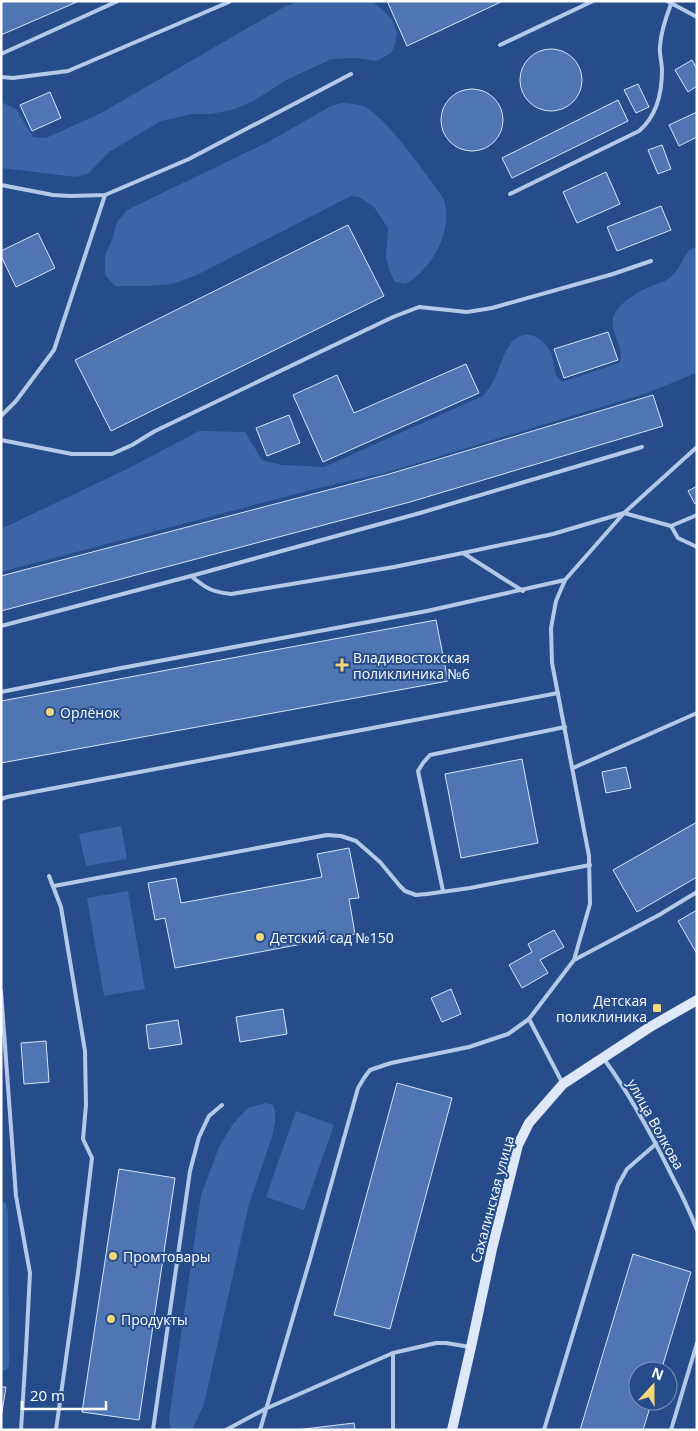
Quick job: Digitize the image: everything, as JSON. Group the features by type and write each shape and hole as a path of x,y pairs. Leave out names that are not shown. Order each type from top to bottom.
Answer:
{"main road":[{"name":"Сахалинская улица","path":"452,1430 492,1249 518,1145 529,1123 563,1084 650,1027 697,1000"}],"lane":[{"path":"1,54 118,1"},
{"path":"500,45 593,1"},
{"path":"1,77 13,78 68,71 229,2"},
{"path":"510,194 646,125 659,97 662,68 660,47 669,3 697,16"},
{"path":"1,185 70,196 105,195 190,159 351,74"},
{"path":"1,416 16,401 54,350 105,195"},
{"path":"1,440 72,454 112,454 155,431 393,317 419,308 468,312 492,308 613,274 651,261"},
{"path":"1,626 420,513 642,447"},
{"path":"260,1430 358,1088 364,1078 370,1070 469,1047 508,1034 529,1019 574,960 590,904 590,865 552,663 552,628 556,601 565,580 624,513 697,447"},
{"path":"190,576 204,587 216,592 231,594 394,567 463,553 553,534 624,513 670,526 697,514"},
{"path":"670,526 678,538 697,547"},
{"path":"463,553 523,591"},
{"path":"1,692 116,668 427,611 523,591 565,580"},
{"path":"1,799 558,693"},
{"path":"573,768 697,713"},
{"path":"443,891 418,771 423,763 430,755 565,727"},
{"path":"54,886 326,835 341,836 356,841 380,862 404,891 416,894 470,888 590,865"},
{"path":"49,876 61,908 85,1051 86,1105 83,1139 92,1158 56,1430"},
{"path":"574,960 659,915 697,892"},
{"path":"1,992 16,1196 30,1273 21,1430"},
{"path":"529,1019 563,1084"},
{"name":"улица Волкова","path":"604,1058 657,1143 687,1203 697,1230"},
{"path":"153,1430 190,1171 199,1137 209,1116 222,1105"},
{"path":"544,1430 618,1185 627,1169 657,1143"},
{"path":"226,1430 265,1409 393,1353 436,1343 471,1347"},
{"path":"672,1430 697,1343"},
{"path":"393,1353 393,1430"}],"shaded area":[{"path":"300,1 372,1 393,21 397,33 395,45 391,53 377,61 354,58 332,59 288,79 255,100 235,109 211,114 192,114 161,121 109,152 89,173 76,177 1,168 1,102 16,109 33,137 46,138 101,113 284,7"},
{"path":"342,103 365,107 382,120 440,192 444,200 446,207 445,229 439,247 421,272 406,284 395,282 389,270 386,257 388,228 374,207 359,197 351,196 195,276 172,284 115,286 105,275 105,255 117,222 127,210 270,141 331,106"},
{"path":"697,248 696,373 647,393 388,472 315,489 1,572 1,529 129,468 199,431 245,432 262,460 282,465 324,467 483,396 494,380 509,346 522,335 533,336 543,341 552,355 556,375 562,382 619,363 621,352 613,327 614,315 617,310 634,295 671,277 690,249"},
{"path":"121,826 127,859 86,866 79,834"},
{"path":"128,891 145,989 104,996 87,898"},
{"path":"265,1103 273,1105 275,1111 272,1137 249,1204 204,1404 192,1430 171,1430 169,1419 201,1195 219,1147 233,1124 248,1108"},
{"path":"296,1111 334,1125 304,1210 266,1197"},
{"path":"1,1201 6,1203 8,1211 9,1366 6,1370 1,1371"}],"building":[{"path":"1,1 79,1 1,35"},
{"path":"387,1 503,1 407,46"},
{"path":"551,49 568,54 573,58 577,63 582,80 577,97 573,102 568,106 551,111 534,106 529,102 525,97 520,80 525,63 529,58 534,54"},
{"path":"692,60 697,69 697,86 688,92 675,70"},
{"path":"638,84 649,107 636,113 624,90"},
{"path":"472,89 484,91 494,98 501,108 503,120 501,132 494,142 484,149 472,151 460,149 450,142 443,132 441,120 443,108 450,98 460,91"},
{"path":"50,92 61,118 32,131 20,105"},
{"path":"618,100 628,121 512,178 502,158"},
{"path":"697,112 697,137 679,146 669,125"},
{"path":"662,145 671,169 658,174 648,150"},
{"path":"606,172 620,204 577,223 563,192"},
{"path":"661,206 671,230 617,251 607,227"},
{"path":"348,225 384,296 111,431 75,360"},
{"path":"38,233 55,268 16,287 1,256 1,251"},
{"path":"608,332 618,360 564,378 554,349"},
{"path":"466,364 479,393 323,462 293,395 337,375 354,413"},
{"path":"653,395 663,426 410,502 1,611 1,576 389,474"},
{"path":"289,415 300,443 267,456 256,428"},
{"path":"697,486 697,503 695,504 688,491"},
{"path":"436,620 448,681 1,763 1,701"},
{"path":"522,759 538,843 461,858 445,774"},
{"path":"626,767 631,788 606,793 602,772"},
{"path":"697,822 697,877 637,912 613,870"},
{"path":"349,848 359,898 349,899 355,934 175,968 165,918 155,920 148,883 176,878 181,903 322,877 317,854"},
{"path":"697,910 697,954 678,921"},
{"path":"554,930 564,947 540,960 548,973 522,988 509,965 532,952 528,944"},
{"path":"451,989 461,1014 442,1022 431,998"},
{"path":"283,1009 287,1034 240,1042 236,1017"},
{"path":"178,1020 182,1044 149,1049 146,1025"},
{"path":"46,1041 49,1082 24,1084 21,1043"},
{"path":"397,1083 452,1098 390,1329 334,1315"},
{"path":"119,1169 175,1178 139,1420 82,1412"},
{"path":"633,1254 691,1272 664,1361 628,1361 628,1411 649,1411 643,1430 580,1430"},
{"path":"1,1387 6,1387 1,1418"},
{"path":"354,1423 355,1430 296,1430"}],"place":[{"name":"Владивостокская поликлиника №6","path":"342,665"},
{"name":"Орлёнок","path":"50,712"},
{"name":"Детский сад №150","path":"260,937"},
{"name":"Детская поликлиника","path":"657,1008"},
{"name":"Промтовары","path":"113,1256"},
{"name":"Продукты","path":"111,1319"}]}
